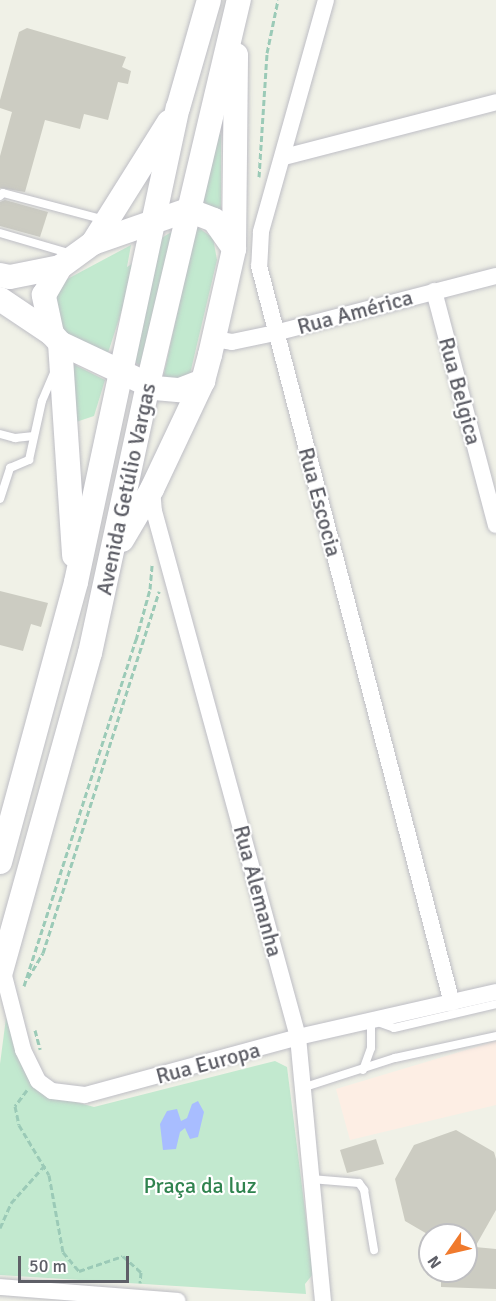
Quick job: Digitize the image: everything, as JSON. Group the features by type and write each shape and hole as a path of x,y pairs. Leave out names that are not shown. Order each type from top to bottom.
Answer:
{"main road":[{"name":"Avenida Getúlio Vargas","path":"0,862 76,582 178,108 209,0"},
{"name":"Avenida Getúlio Vargas","path":"1,972 90,652 148,384 238,4"},
{"path":"110,566 152,489 203,381 214,339 234,249 238,4"},
{"path":"76,582 57,346 45,295 105,220 178,108"},
{"path":"0,275 10,277 76,255 188,210 214,220 234,249"},
{"path":"0,298 57,346 123,371 148,384 172,391 203,381"}],"street":[{"name":"Rua Escocia","path":"330,1 261,232 262,285 452,1003"},
{"path":"284,157 496,102"},
{"name":"Rua América","path":"214,339 232,342 275,333 496,276"},
{"name":"Rua Belgica","path":"434,291 496,525"},
{"name":"Rua Alemanha","path":"152,489 154,511 298,1037 305,1088 323,1301"},
{"path":"1,972 24,1050 38,1081"},
{"name":"Rua Europa","path":"38,1081 52,1090 85,1095 298,1037 496,992"},
{"path":"0,1287 177,1301"}],"lane":[{"path":"0,196 3,193 105,220"},
{"path":"0,233 76,255"},
{"path":"0,499 10,468 29,460 57,346"},
{"path":"0,434 15,438 34,436"},
{"path":"363,1070 371,1048 373,1021 394,1028 496,1004"},
{"path":"305,1088 395,1058 496,1036"},
{"path":"311,1179 359,1183 364,1190 374,1250"}],"path":[{"path":"152,556 150,589 136,640 24,985 43,953 161,584"},
{"path":"38,1081 15,1106 19,1125 45,1165 63,1252 70,1263 80,1271 88,1271 123,1256 130,1259 141,1272 139,1298"},
{"path":"0,1228 11,1203 45,1165"}],"shaded area":[{"path":"496,1041 496,1105 350,1140 336,1089"}],"green space":[{"path":"219,133 221,135 221,217 203,203"},
{"path":"196,226 213,238 217,260 190,374 182,381 162,383"},
{"path":"173,231 144,365 139,365 134,361 160,239"},
{"path":"131,245 127,267 138,260 108,353 70,340 56,323 55,290 58,284"},
{"path":"73,364 105,380 94,416 73,423"},
{"name":"Praça da luz","path":"6,1018 25,1073 76,1102 94,1107 275,1061 287,1067 313,1274 305,1284 306,1294 0,1275 0,1064"}],"water":[{"path":"198,1101 204,1112 198,1137 190,1139 185,1128 180,1132 176,1149 163,1150 160,1124 167,1111 177,1109 181,1121 187,1118 192,1104"}],"building":[{"path":"27,28 126,57 122,67 131,71 128,84 118,82 108,120 84,114 80,129 45,120 25,192 0,188 0,156 12,112 0,108 0,100 19,32"},
{"path":"5,200 48,212 40,237 0,226 0,202"},
{"path":"0,591 48,603 41,627 31,624 23,651 0,645"},
{"path":"456,1130 494,1152 496,1210 478,1242 478,1223 418,1223 418,1229 405,1221 395,1179 414,1145"},
{"path":"376,1139 384,1164 347,1173 340,1150"},
{"path":"478,1247 496,1249 496,1289 441,1287 441,1283 478,1283"}]}
